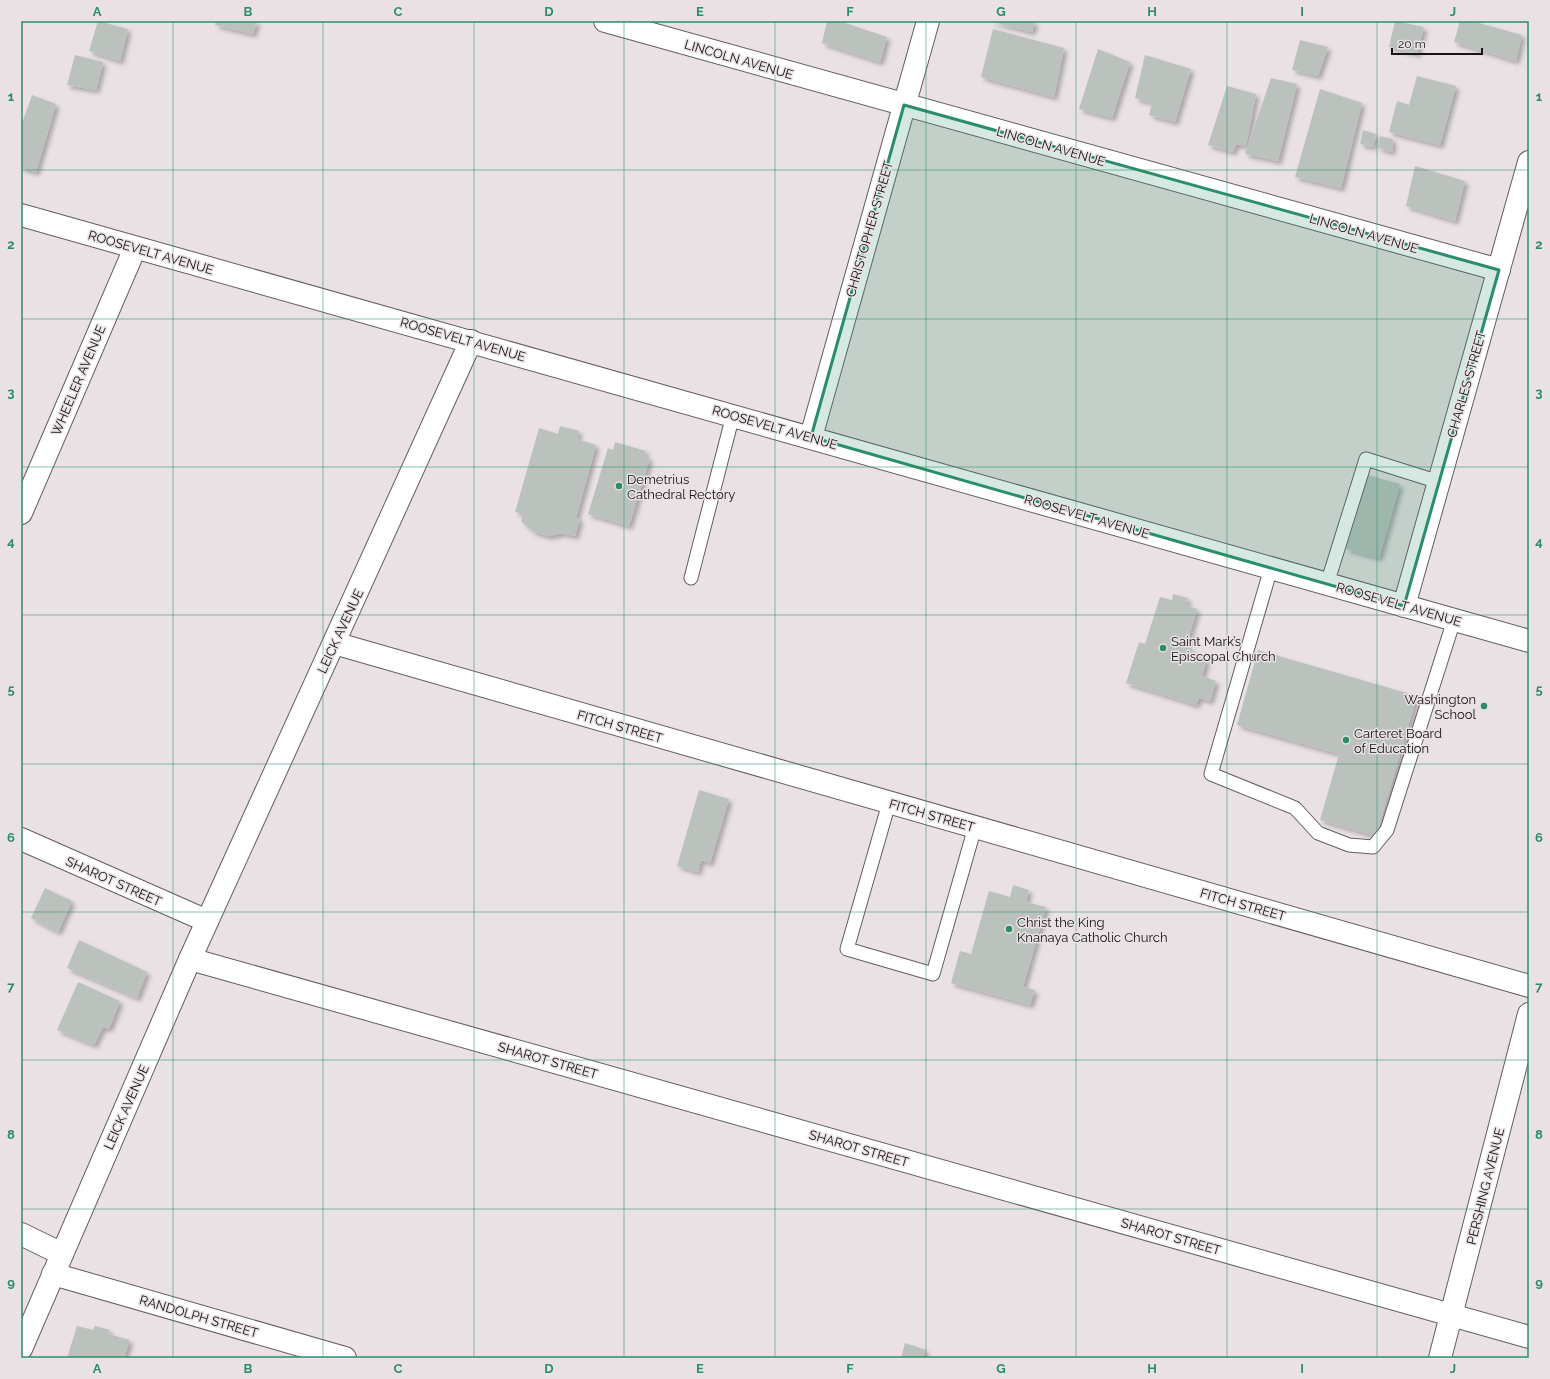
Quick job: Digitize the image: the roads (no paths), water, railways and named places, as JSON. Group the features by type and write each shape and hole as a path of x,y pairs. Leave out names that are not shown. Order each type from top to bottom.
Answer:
{"street":[{"name":"LINCOLN AVENUE","path":"604,21 1499,270"},
{"name":"CHRISTOPHER STREET","path":"811,437 928,21"},
{"name":"CHARLES STREET","path":"1404,606 1529,162"},
{"name":"ROOSEVELT AVENUE","path":"21,215 734,415 1529,641"},
{"name":"WHEELER AVENUE","path":"21,513 135,248"},
{"name":"LEICK AVENUE","path":"53,1274 207,921 471,341"},
{"name":"FITCH STREET","path":"334,643 1529,986"},
{"name":"SHAROT STREET","path":"21,840 207,921"},
{"name":"SHAROT STREET","path":"190,959 1529,1337"},
{"name":"PERSHING AVENUE","path":"1440,1358 1529,1014"},
{"path":"21,1234 62,1254"},
{"path":"21,1349 53,1274"},
{"name":"RANDOLPH STREET","path":"53,1274 345,1358"}],"lane":[{"path":"691,578 734,415"},
{"path":"1328,584 1366,459 1439,482"},
{"path":"1271,568 1211,774 1295,808 1318,833 1350,845 1373,847 1387,830 1454,620"},
{"path":"889,803 847,949 890,962 933,974 975,827"}],"place":[{"name":"Demetrius Cathedral Rectory","path":"619,486"},
{"name":"Saint Mark’s Episcopal Church","path":"1163,648"},
{"name":"Washington School","path":"1484,706"},
{"name":"Carteret Board of Education","path":"1346,740"},
{"name":"Christ the King Knanaya Catholic Church","path":"1009,929"}]}
